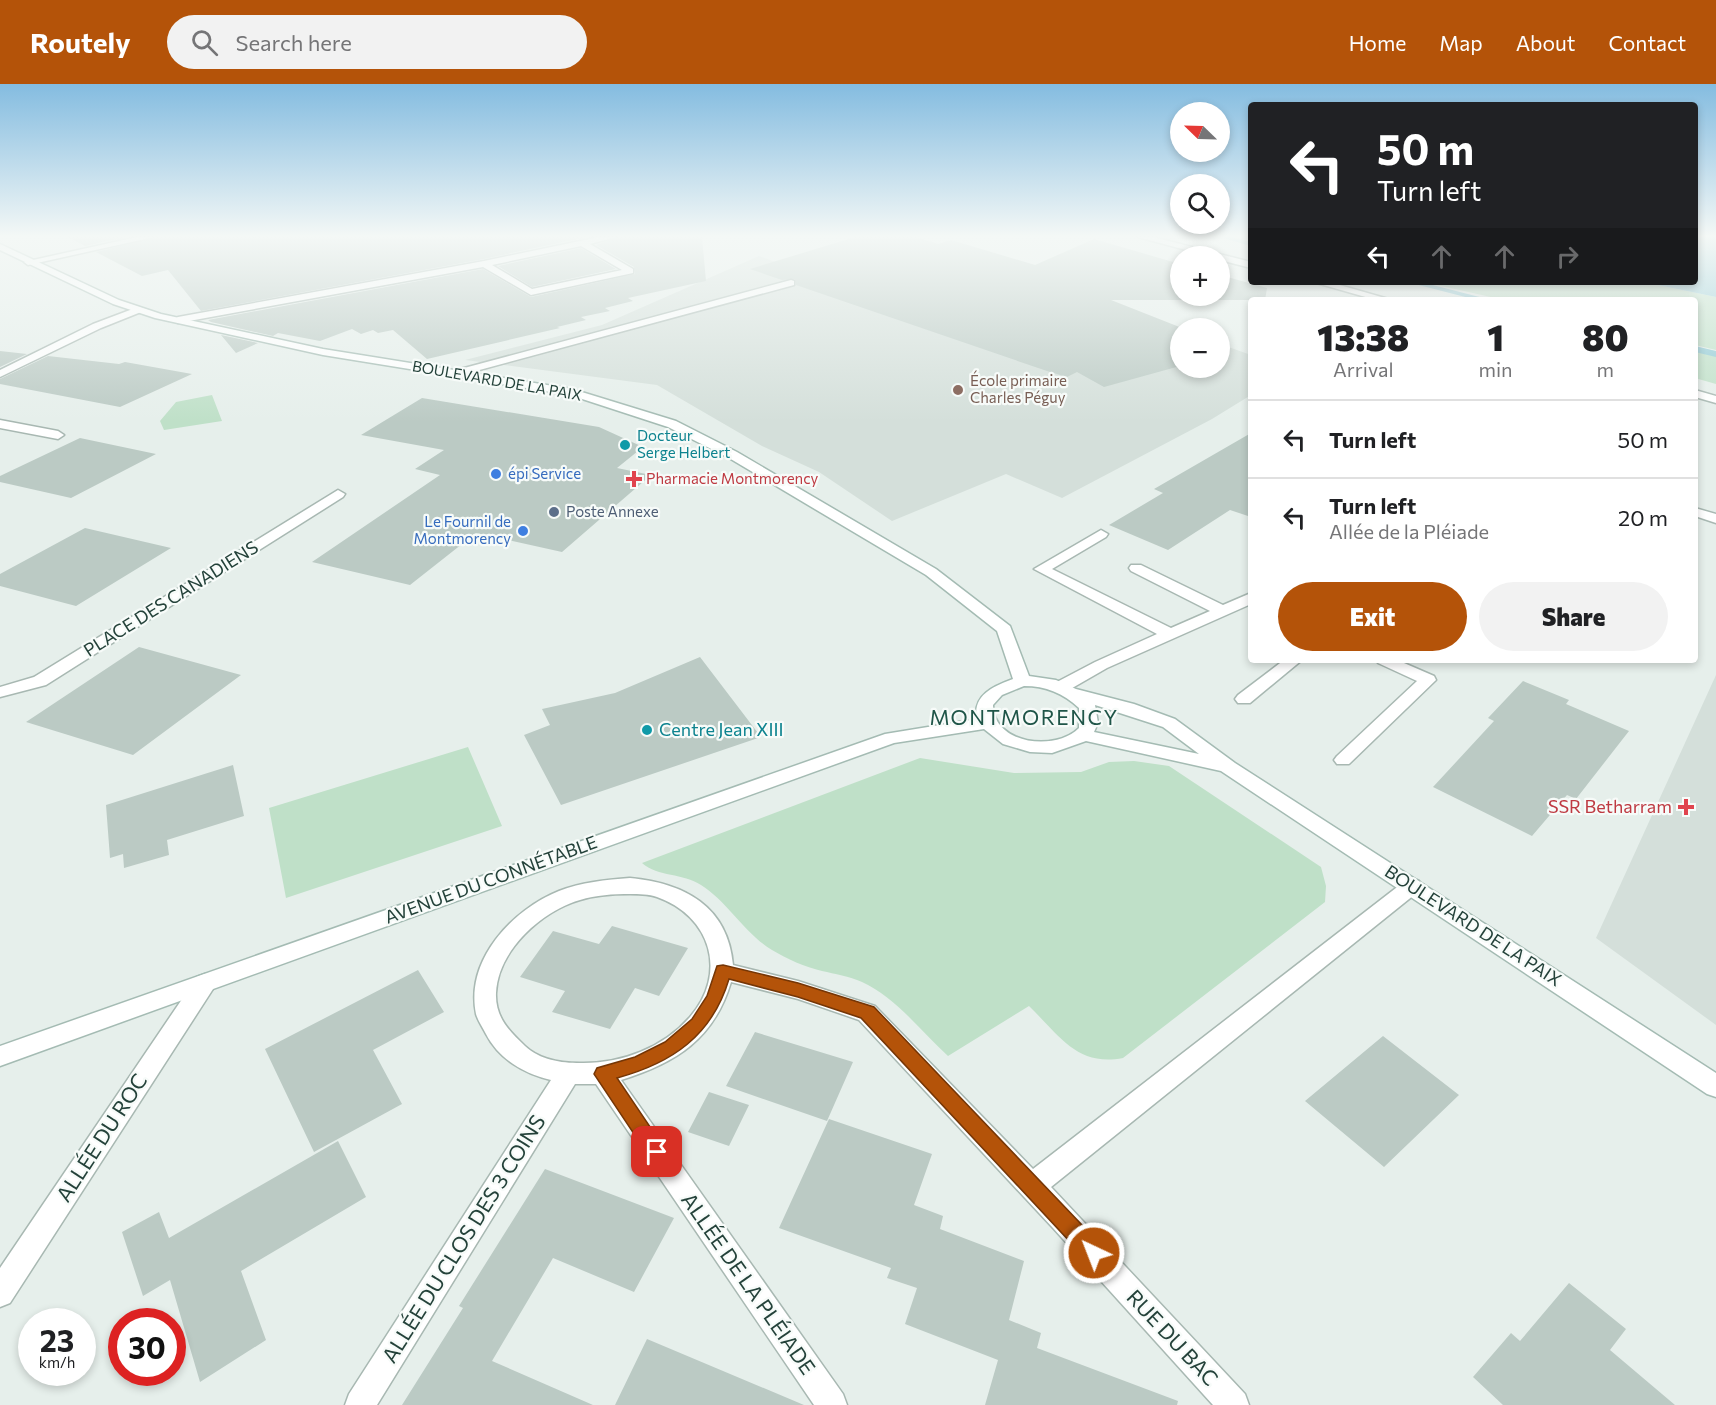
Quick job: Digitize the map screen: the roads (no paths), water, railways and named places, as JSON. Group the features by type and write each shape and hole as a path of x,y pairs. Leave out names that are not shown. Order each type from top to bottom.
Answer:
{"street":[{"name":"BOULEVARD DE LA PAIX","path":"112,299 138,310 178,321 323,352 572,392 672,424 734,456 931,572 1004,629 1022,681"},
{"path":"178,321 298,299"},
{"path":"457,373 733,299"},
{"path":"0,374 97,326 138,310"},
{"path":"1698,394 1716,400"},
{"path":"0,424 58,435"},
{"name":"PLACE DES CANADIENS","path":"0,692 40,681 338,494"},
{"path":"1698,513 1716,519"},
{"path":"1101,534 1041,569 1170,634"},
{"path":"1136,568 1224,610"},
{"path":"1068,691 1101,665 1248,600"},
{"path":"1244,699 1290,663"},
{"path":"1343,760 1428,680 1391,663"},
{"path":"1022,681 1046,683 1068,691 1088,707 1089,726 1083,735 1063,745 1038,748 1003,738 986,723 983,707 988,697 998,688 1022,681"},
{"name":"BOULEVARD DE LA PAIX","path":"1068,691 1128,708 1169,723 1228,767 1716,1086"},
{"name":"AVENUE DU CONNÉTABLE","path":"0,1056 891,738 986,723"},
{"name":"BOULEVARD DE LA PAIX","path":"1083,735 1228,767"},
{"path":"630,886 661,890 688,902 709,921 721,944 723,971 715,998 698,1024 672,1047 639,1064 603,1074 568,1074 532,1065 505,1046 489,1021 484,993 491,964 508,937 533,915 564,898 597,888 630,886"},
{"path":"1031,1187 1413,886"},
{"name":"RUE DU BAC","path":"723,971 798,990 867,1012 1234,1405"},
{"name":"ALLÉE DU ROC","path":"0,1293 205,983"},
{"name":"ALLÉE DU CLOS DES 3 COINS","path":"360,1405 568,1074"},
{"name":"ALLÉE DE LA PLÉIADE","path":"603,1074 832,1405"}],"waterway":[{"path":"1698,350 1716,354"}],"place":[{"name":"École primaire Charles Péguy","path":"958,390"},
{"name":"Docteur Serge Helbert","path":"625,445"},
{"name":"épi Service","path":"496,474"},
{"name":"Pharmacie Montmorency","path":"634,479"},
{"name":"Poste Annexe","path":"554,512"},
{"name":"Le Fournil de Montmorency","path":"523,531"},
{"name":"Centre Jean XIII","path":"647,730"},
{"name":"SSR Betharram","path":"1686,807"}],"district":[{"name":"MONTMORENCY","path":"1024,718"}]}
